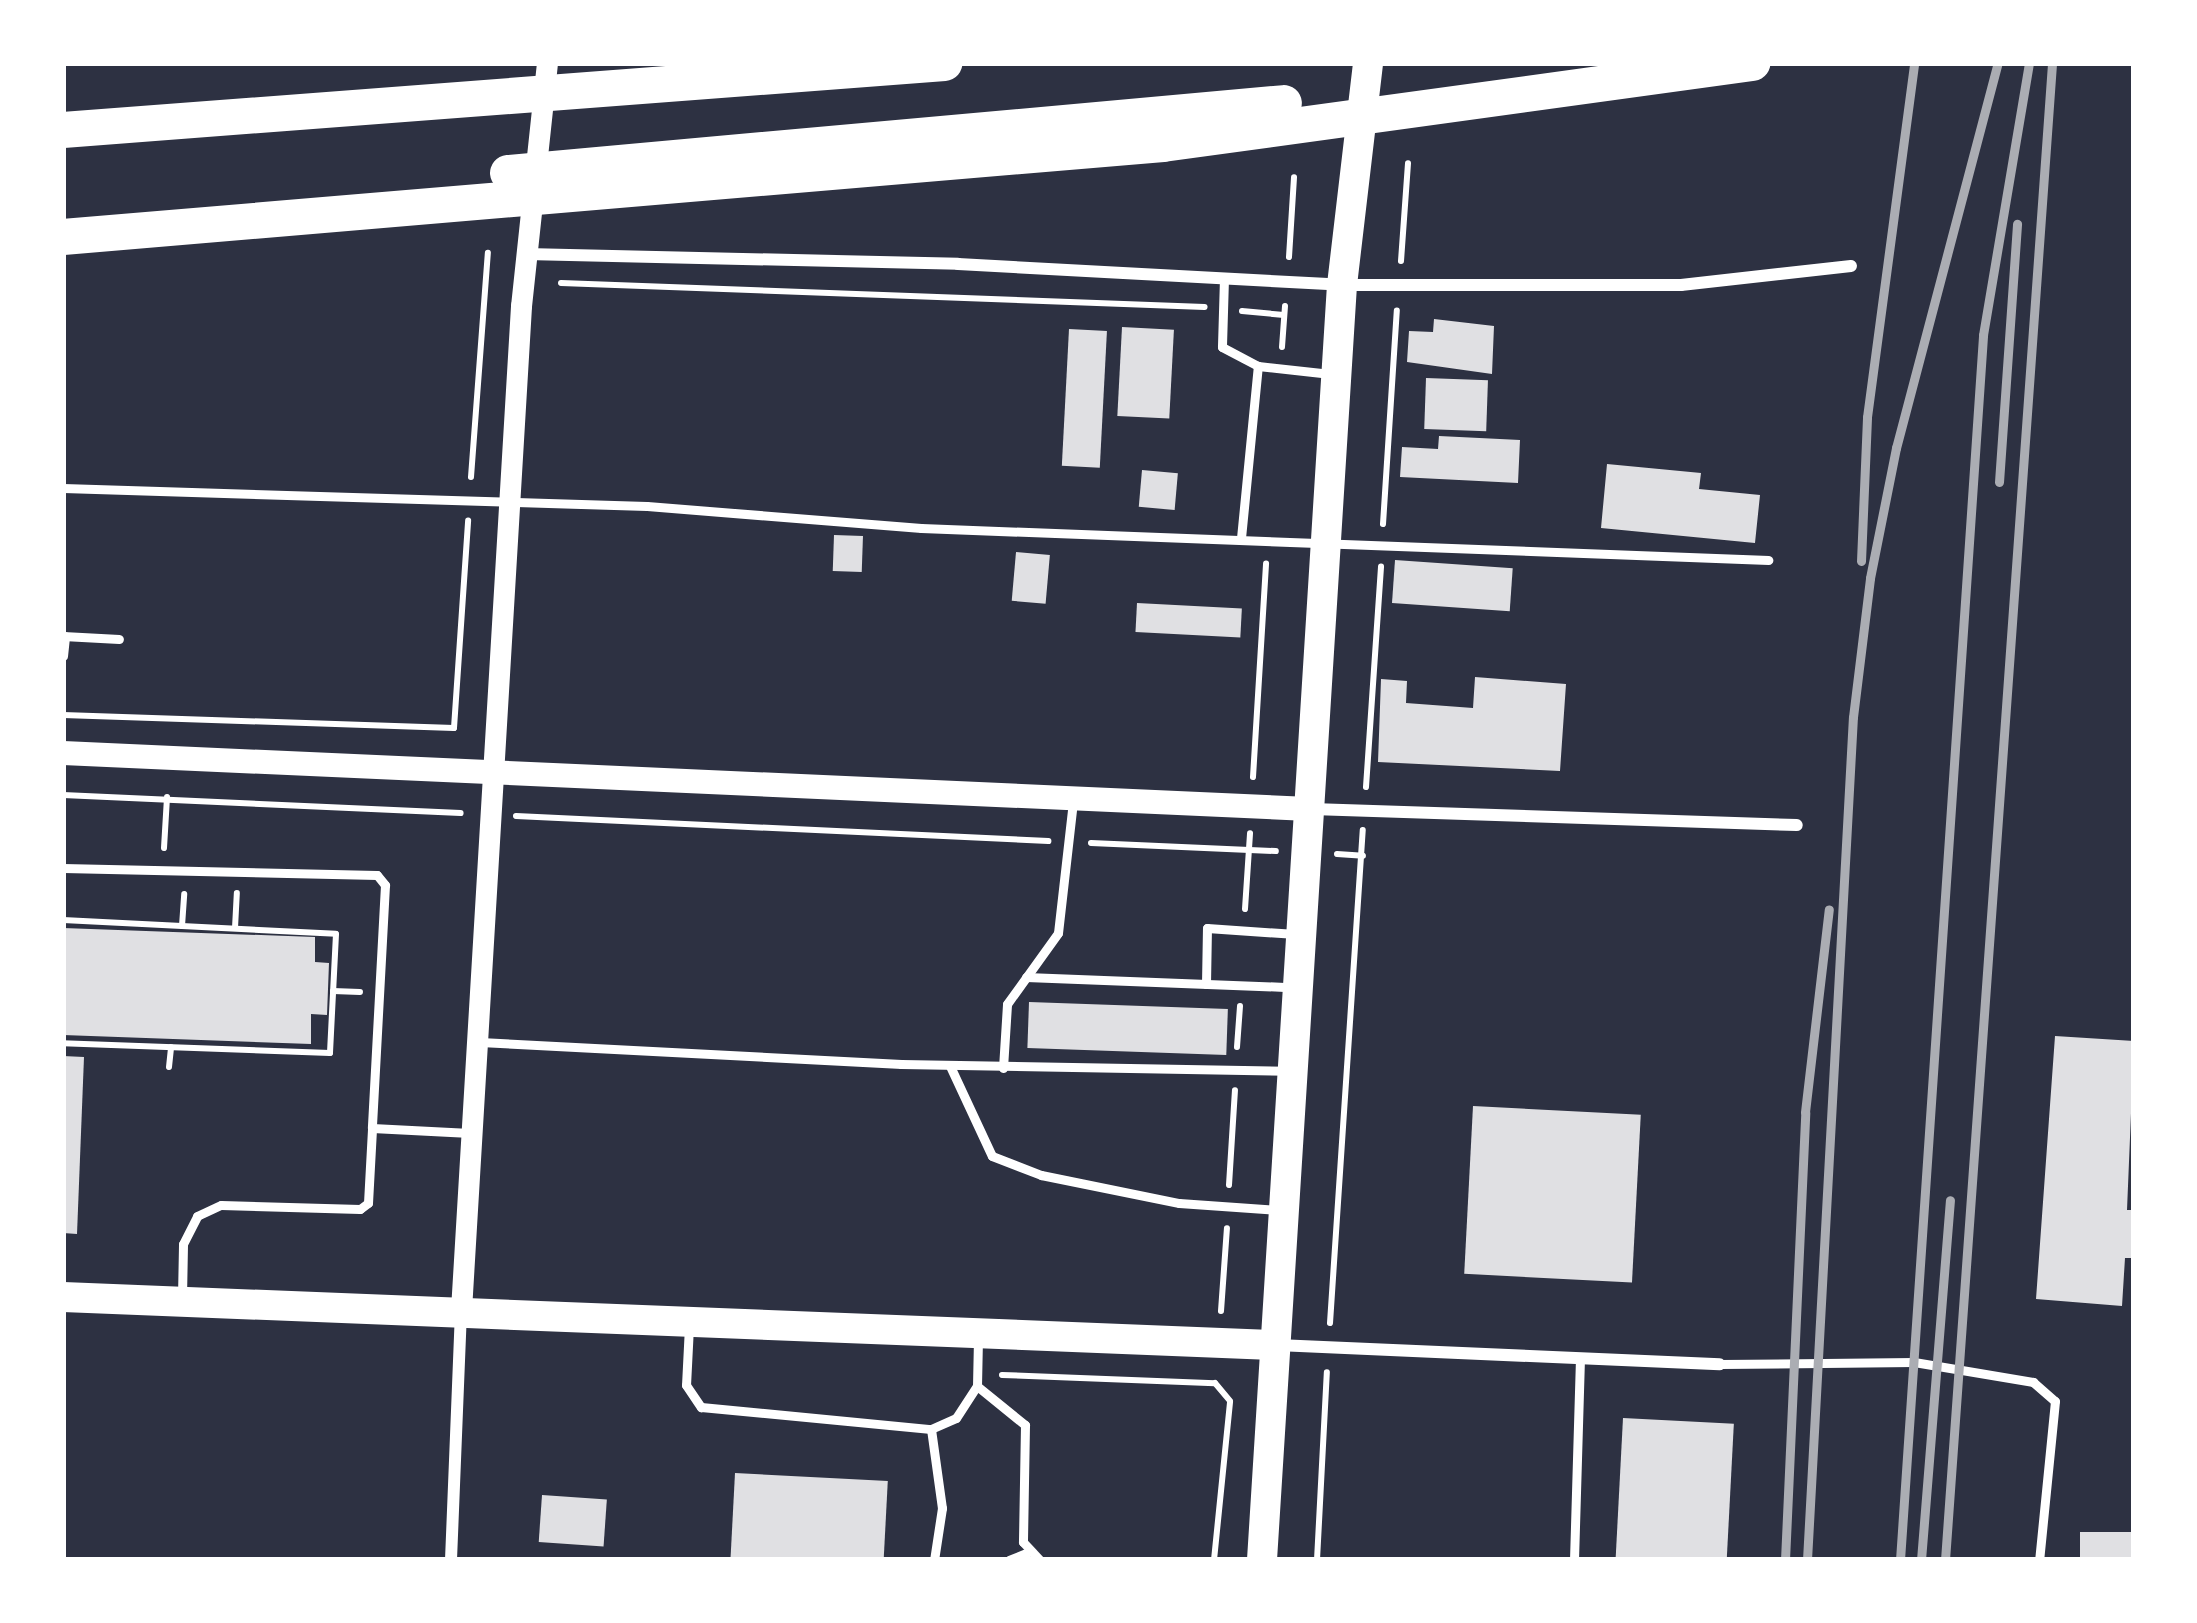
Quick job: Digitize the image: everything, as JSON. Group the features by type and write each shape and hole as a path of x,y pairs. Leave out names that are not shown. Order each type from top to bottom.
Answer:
{"highway":[{"path":"63,130 944,63"},
{"path":"63,236 414,194 1161,130 1632,72 1752,63"},
{"path":"63,212 414,194"}],"main road":[{"path":"1262,1560 1342,285 1368,63"},
{"path":"63,753 1309,809"},
{"path":"63,1298 1276,1345"}],"street":[{"path":"451,1560 461,1310 476,1133 526,254 547,63"},
{"path":"526,254 1342,285 1681,285 1851,266"},
{"path":"1309,809 1797,825"},
{"path":"1276,1345 1720,1364"}],"lane":[{"path":"1224,278 1222,347 1258,366 1336,375"},
{"path":"1241,538 1258,366"},
{"path":"63,488 1768,560"},
{"path":"63,656 64,636 118,640"},
{"path":"1003,1068 1007,1004 1058,933 1073,798"},
{"path":"63,868 377,875 385,885 368,1203 360,1209 220,1204 197,1216 183,1244 182,1303"},
{"path":"1206,983 1208,928 1301,935"},
{"path":"1026,977 1298,987"},
{"path":"480,1042 1003,1068 1293,1071"},
{"path":"950,1066 992,1156 1041,1175 1179,1203 1284,1210"},
{"path":"372,1128 476,1133"},
{"path":"689,1320 686,1385 701,1407 931,1430 956,1418 977,1380 978,1331"},
{"path":"1574,1560 1580,1359"},
{"path":"1720,1364 1915,1362 2033,1382 2055,1401 2039,1560"},
{"path":"977,1380 1025,1425 1022,1542 1040,1560"},
{"path":"931,1430 942,1508 934,1560"},
{"path":"1009,1560 1029,1552"}],"path":[{"path":"1317,1560 1408,163"},
{"path":"63,715 454,728 488,253"},
{"path":"561,283 1285,315"},
{"path":"63,795 1363,856"},
{"path":"162,870 167,797"},
{"path":"182,926 185,870"},
{"path":"235,928 238,872"},
{"path":"63,920 336,934 331,1053 63,1043"},
{"path":"170,1067 171,1047"},
{"path":"977,1380 1215,1383 1230,1401"}],"building":[{"path":"1434,319 1494,326 1492,374 1407,362 1409,331 1433,332"},
{"path":"1122,327 1174,330 1169,419 1117,416"},
{"path":"1069,329 1107,331 1100,468 1062,466"},
{"path":"1426,378 1488,380 1486,431 1424,429"},
{"path":"1439,436 1520,440 1518,483 1400,477 1402,447 1438,449"},
{"path":"1607,464 1701,473 1699,489 1760,495 1755,543 1601,528"},
{"path":"1142,470 1178,473 1175,510 1139,507"},
{"path":"834,535 863,536 862,572 833,571"},
{"path":"1016,552 1050,555 1046,604 1012,601"},
{"path":"1395,560 1513,568 1510,611 1392,603"},
{"path":"1137,603 1242,608 1240,637 1135,632"},
{"path":"1475,677 1566,684 1560,771 1378,762 1381,679 1407,681 1406,703 1473,708"},
{"path":"63,928 315,937 315,962 329,963 327,1015 311,1014 311,1044 63,1035"},
{"path":"1029,1002 1228,1009 1226,1055 1027,1048"},
{"path":"2055,1036 2134,1041 2127,1210 2134,1210 2134,1258 2125,1258 2122,1306 2036,1299"},
{"path":"63,1056 84,1057 77,1234 63,1233"},
{"path":"1473,1106 1641,1115 1632,1283 1464,1274"},
{"path":"1623,1418 1734,1424 1727,1560 1616,1560"},
{"path":"735,1473 888,1481 884,1560 730,1560"},
{"path":"542,1495 607,1500 604,1546 539,1542"},
{"path":"2080,1532 2134,1532 2134,1560 2080,1560"}],"railway":[{"path":"1861,561 1867,417 1914,63"},
{"path":"1807,1560 1853,717 1870,578 1896,448 1998,63"},
{"path":"1900,1560 1983,335 2029,63"},
{"path":"1945,1560 2052,63"},
{"path":"1999,482 2017,224"},
{"path":"1785,1560 1805,1112 1829,909"},
{"path":"1921,1560 1950,1200"}]}
